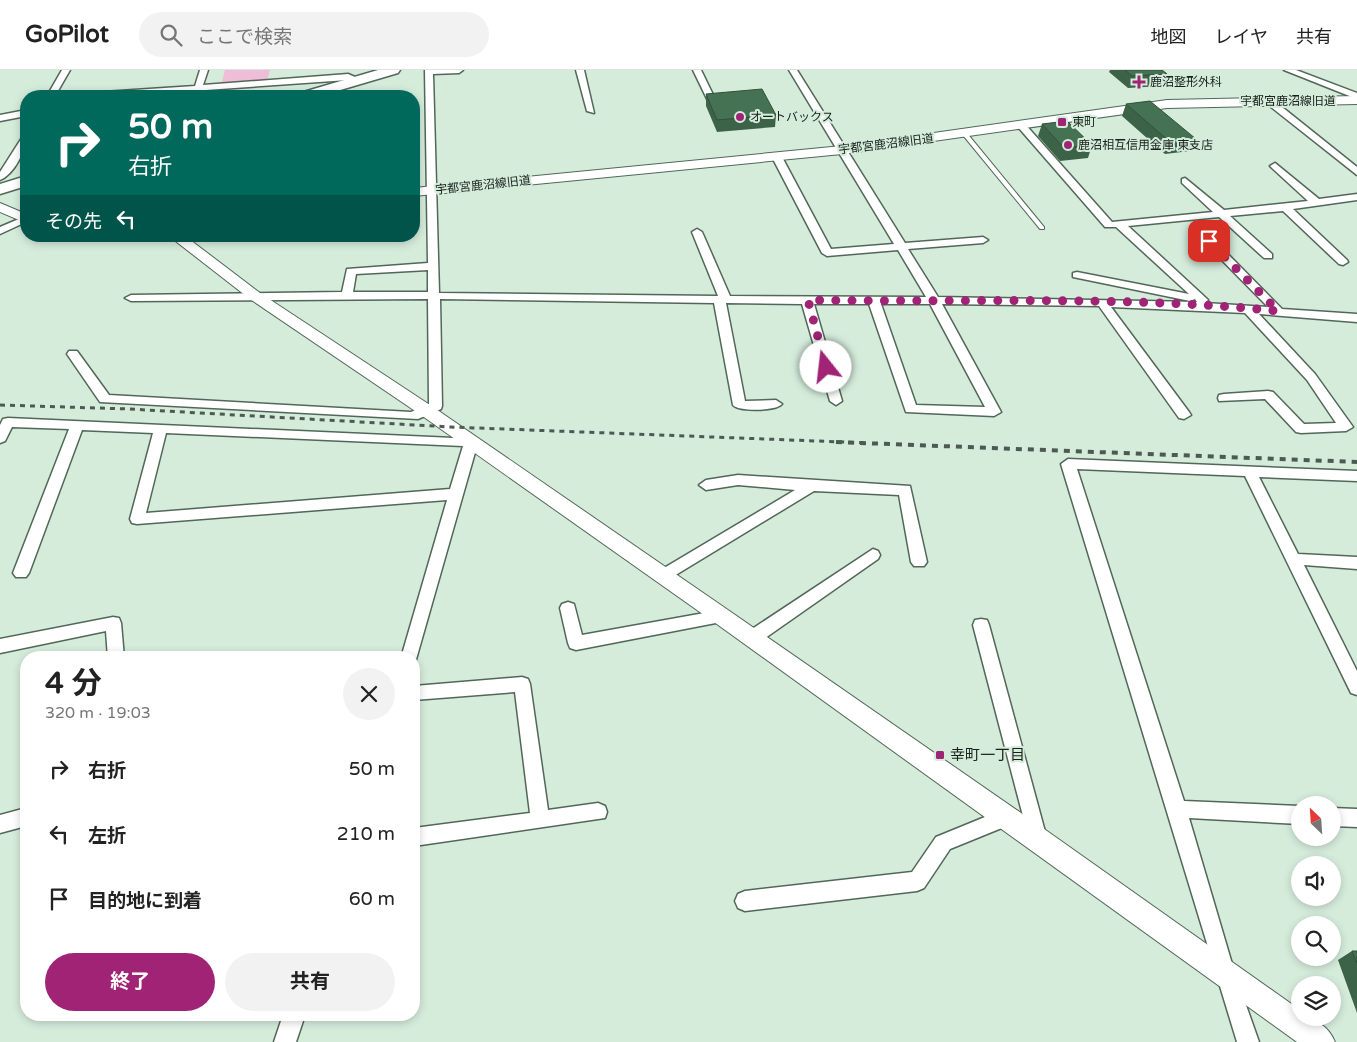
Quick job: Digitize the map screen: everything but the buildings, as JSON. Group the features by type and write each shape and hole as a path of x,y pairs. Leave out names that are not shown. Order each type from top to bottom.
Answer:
{"main road":[{"path":"319,90 351,76 393,70"},
{"path":"0,189 20,183"}],"street":[{"path":"54,90 66,70"},
{"path":"198,88 204,70"},
{"path":"294,81 296,70"},
{"path":"73,354 105,399 413,416 436,406 429,71 458,70"},
{"path":"580,70 591,112"},
{"path":"698,70 713,103"},
{"path":"793,70 900,248 934,300 994,412 911,410 874,301"},
{"path":"1288,70 1357,96"},
{"path":"179,90 223,86 271,86 294,81 351,76"},
{"path":"222,90 223,86"},
{"name":"宇都宮鹿沼線旧道","path":"420,191 842,150 1167,104 1357,100"},
{"path":"1268,101 1357,172"},
{"path":"0,118 20,114"},
{"path":"1021,125 1109,225 1285,207 1357,197"},
{"path":"0,177 6,172 20,148"},
{"path":"777,157 827,253 983,240"},
{"path":"1274,166 1317,203"},
{"path":"1185,180 1268,256"},
{"path":"1285,207 1343,262"},
{"path":"0,208 20,216"},
{"path":"0,232 20,222"},
{"path":"1120,225 1206,304"},
{"path":"697,232 722,299 739,405 776,404"},
{"path":"1209,241 1278,311"},
{"path":"184,242 255,296 428,411 664,575 1038,839 1321,1042"},
{"path":"347,294 351,271 432,266"},
{"path":"1077,275 1138,286 1206,304"},
{"path":"131,298 347,294 1206,304 1357,318"},
{"path":"808,300 836,400"},
{"path":"1103,303 1184,415"},
{"path":"1224,398 1268,395 1301,429 1346,427 1311,377 1247,308"},
{"path":"0,438 8,422 471,442"},
{"path":"20,573 77,425"},
{"path":"161,428 137,519 457,494"},
{"path":"410,651 471,442"},
{"path":"1248,1042 1225,974 1177,809 1068,464 1357,476"},
{"path":"1249,471 1357,688"},
{"path":"706,484 738,480 812,486 904,490 919,562"},
{"path":"664,575 812,486"},
{"path":"752,638 873,555"},
{"path":"1293,559 1357,563"},
{"path":"568,608 576,642 722,616"},
{"path":"0,646 113,623 115,651"},
{"path":"981,625 1038,839"},
{"path":"420,692 522,684 540,820"},
{"path":"1177,809 1291,815"},
{"path":"420,836 598,812"},
{"path":"745,901 916,881 943,843 1007,817"},
{"path":"1341,817 1357,818"},
{"path":"0,824 20,818"},
{"path":"285,1042 292,1021"}],"lane":[{"path":"964,134 1042,228"}],"shaded area":[{"path":"225,70 270,70 267,81 221,85"}],"railway":[{"path":"0,405 129,409 451,427 869,443"},
{"path":"836,442 1357,462"}],"place":[{"name":"鹿沼整形外科","path":"1139,82"},
{"name":"オートバックス","path":"740,117"},
{"name":"東町","path":"1062,122"},
{"name":"鹿沼相互信用金庫 東支店","path":"1068,145"},
{"name":"幸町一丁目","path":"940,755"}],"route":[{"path":"826,367 808,300 986,300 1192,305 1278,311 1209,241"}]}
